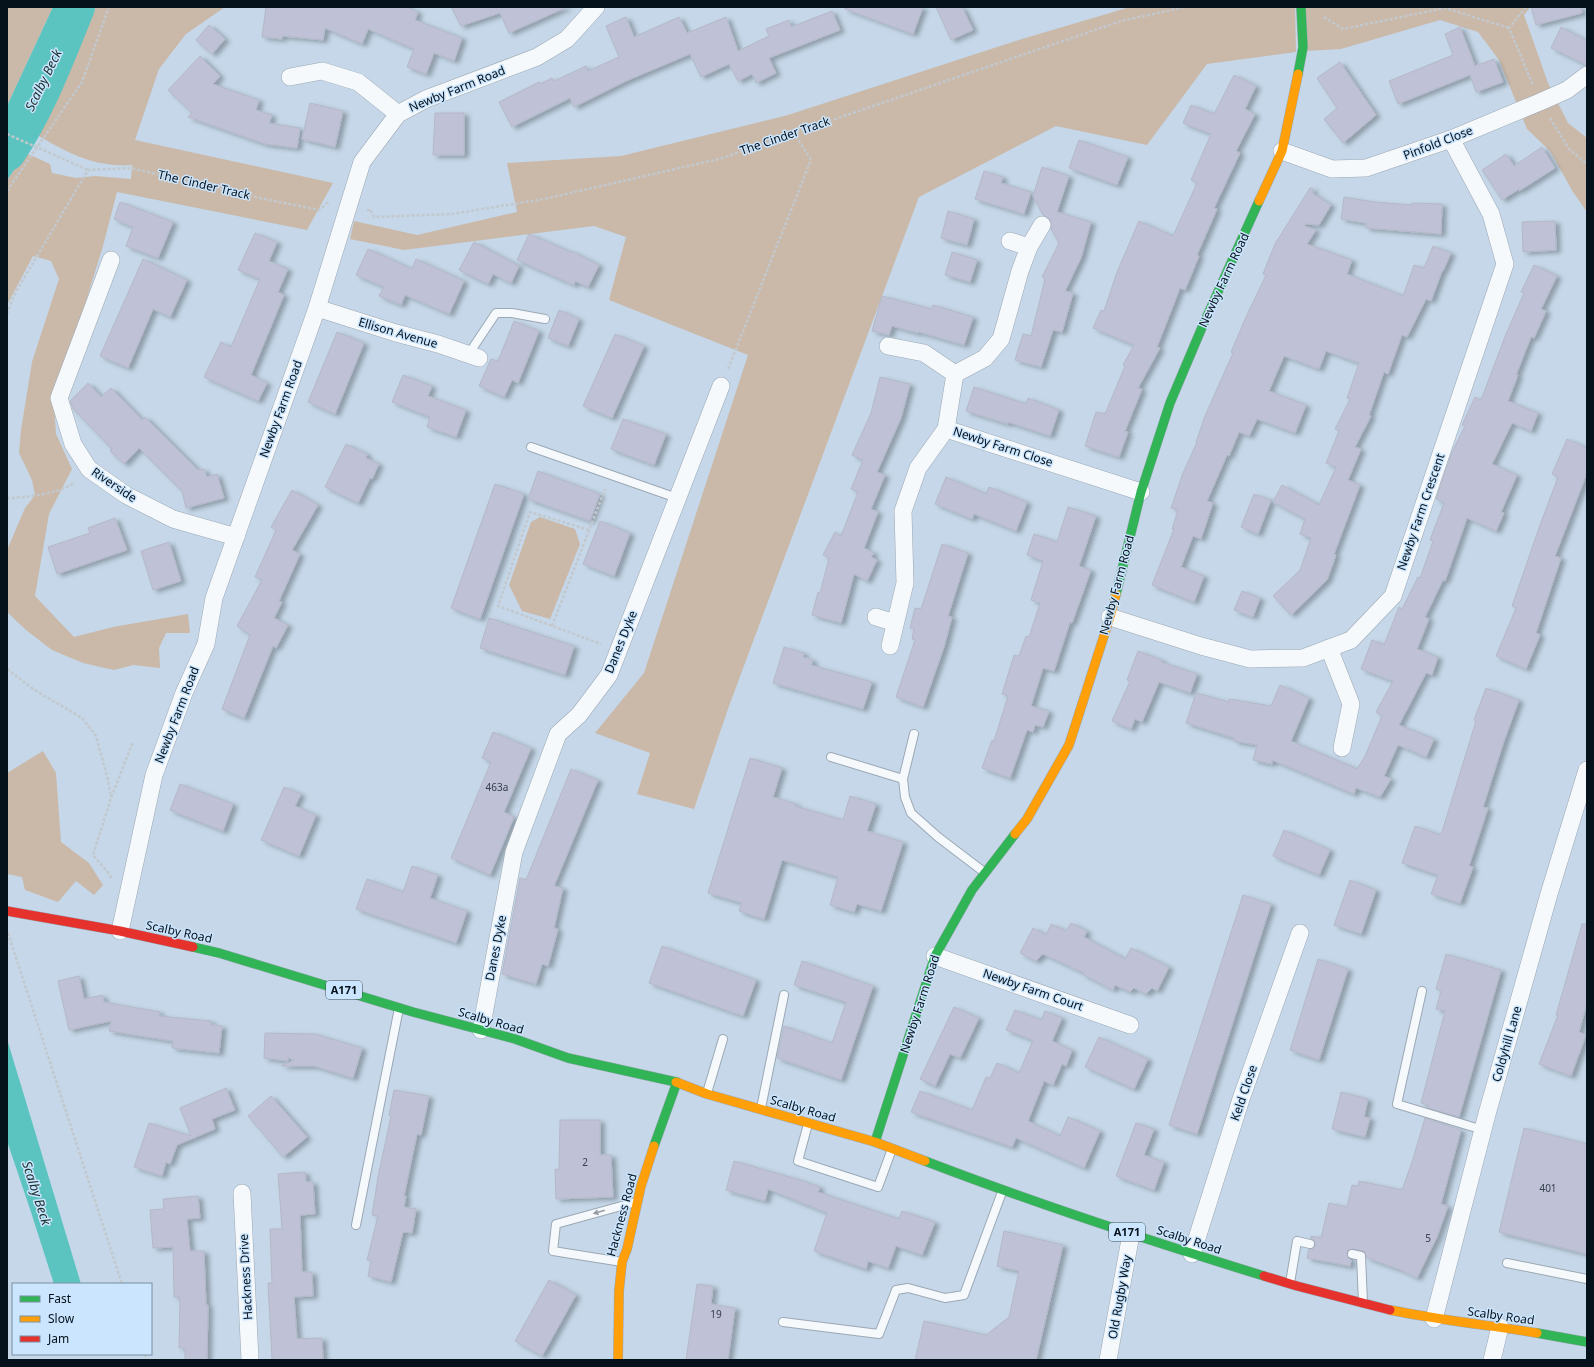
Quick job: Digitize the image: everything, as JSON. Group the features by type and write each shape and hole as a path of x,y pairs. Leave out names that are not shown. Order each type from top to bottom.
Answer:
{"main road":[{"name":"Newby Farm Road","path":"875,1142 935,956 972,890 1027,819 1069,745 1110,617 1141,492 1170,403 1203,325 1282,151 1303,47 1302,10"},
{"name":"Scalby Road","path":"7,911 120,931 220,953 399,1007 515,1039 568,1058 677,1082 707,1094 875,1142 1003,1191 1192,1254 1290,1284 1363,1304 1434,1319 1500,1327 1587,1342"},
{"name":"Hackness Road","path":"618,1360 619,1290 622,1262 627,1249 637,1202 656,1140 677,1082"}],"street":[{"name":"Newby Farm Road","path":"120,931 154,775 184,693 206,644 214,598 317,308 362,162 398,114 426,99 537,57 567,39 596,7"},
{"path":"290,77 322,71 358,82 398,114"},
{"name":"Pinfold Close","path":"1282,151 1332,169 1366,168 1451,139 1540,102 1567,90 1587,75"},
{"name":"Newby Farm Crescent","path":"1110,617 1201,646 1250,659 1303,658 1351,640 1392,596 1505,264 1492,214 1451,139"},
{"path":"955,374 985,358 1001,339 1020,271 1029,247 1042,225"},
{"path":"1010,241 1029,247"},
{"name":"Riverside","path":"111,260 59,398 73,444 89,469 126,495 173,519 236,537"},
{"name":"Ellison Avenue","path":"317,308 474,356"},
{"path":"888,346 924,353 955,374"},
{"path":"946,429 955,374"},
{"name":"Danes Dyke","path":"481,1030 514,852 558,734 579,714 609,675 721,386"},
{"name":"Newby Farm Close","path":"890,646 905,583 903,511 918,468 946,429 1141,492"},
{"path":"876,617 895,623"},
{"path":"1329,648 1351,704 1342,748"},
{"name":"Coldyhill Lane","path":"1434,1319 1483,1130 1549,894 1587,770"},
{"name":"Keld Close","path":"1192,1254 1241,1099 1300,933"},
{"name":"Newby Farm Court","path":"935,956 1130,1025"},
{"name":"Hackness Drive","path":"242,1193 250,1360"},
{"name":"Old Rugby Way","path":"1108,1360 1131,1234"},
{"path":"1492,1360 1500,1327"}],"lane":[{"path":"474,356 496,314 512,313 545,319"},
{"path":"531,447 677,498"},
{"path":"914,734 903,779 905,797 911,813 938,837 985,873"},
{"path":"831,757 903,779"},
{"path":"1422,991 1397,1104 1483,1130"},
{"path":"761,1109 784,995"},
{"path":"356,1224 399,1007"},
{"path":"707,1094 723,1039"},
{"path":"809,1123 798,1161 878,1187 892,1148"},
{"path":"783,1322 879,1334 896,1290 908,1288 945,1298 964,1295 1003,1191"},
{"path":"622,1262 553,1251 556,1224 637,1202"},
{"path":"1290,1284 1297,1241 1310,1244"},
{"path":"1352,1254 1361,1256 1363,1304"},
{"path":"1507,1263 1587,1279"}],"path":[{"path":"7,190 82,82 109,7"},
{"name":"The Cinder Track","path":"374,217 452,214 544,198 719,159 1121,21 1185,7"},
{"path":"1509,28 1526,7"},
{"path":"1302,10 1314,11 1344,29 1445,8 1509,28 1540,102 1569,149 1587,164"},
{"path":"721,386 811,160 794,133"},
{"path":"7,134 88,170 14,295 7,314"},
{"name":"The Cinder Track","path":"88,170 131,168 244,195 319,210"},
{"path":"7,498 22,498 70,486 89,469"},
{"path":"552,626 611,476"},
{"path":"589,530 530,512 498,606 619,650"},
{"path":"7,669 33,689 82,718 96,736 108,780 111,798"},
{"path":"112,881 109,874 93,855 111,798 133,742"},
{"path":"7,930 122,1283"}],"shaded area":[{"path":"7,7 53,7 7,106"},
{"path":"94,7 225,7 186,34 159,69 135,140 333,183 307,230 117,192 103,246 54,405 56,434 72,469 49,514 35,596 74,637 113,627 188,614 190,633 166,633 159,648 160,668 133,665 114,670 83,663 52,650 26,630 7,612 7,550 25,508 35,495 32,480 19,453 21,430 32,362 59,279 51,261 33,256 7,305 7,180 26,153 50,164 52,173 76,178 95,176 131,179 132,165 113,165 88,160 70,153 37,135 78,51"},
{"path":"1130,7 1295,7 1296,52 1207,64 1147,145 1056,126 919,197 729,706 694,809 637,794 650,753 595,733 644,673 748,355 609,300 626,237 594,226 404,250 350,239 354,221 417,235 517,212 507,163 621,156 788,115 1022,39"},
{"path":"1306,7 1530,7 1524,15 1548,83 1568,123 1587,138 1587,212 1573,192 1550,151 1527,129 1499,60 1478,32 1440,20 1341,49 1306,51"},
{"path":"540,517 575,529 580,544 550,619 522,611 509,585 531,522"},
{"path":"43,751 56,773 61,842 89,863 103,885 94,895 76,881 58,902 25,890 22,877 7,874 7,773"}],"water":[{"path":"53,7 94,7 78,51 32,144 7,133 7,106"},
{"path":"7,135 31,146 7,180"},
{"path":"7,1039 81,1283 54,1283 7,1141"}],"building":[{"path":"266,7 407,7 418,12 415,20 462,38 454,61 434,53 426,74 407,67 414,49 368,29 362,44 325,28 323,40 282,36 282,39 262,37"},
{"path":"451,7 567,7 509,33 500,13 461,26"},
{"path":"845,7 923,7 913,34 845,9"},
{"path":"936,7 962,7 973,30 951,40"},
{"path":"1531,7 1581,7 1582,13 1536,25"},
{"path":"832,11 840,30 769,58 776,73 756,83 752,74 738,81 729,64 701,77 690,54 626,81 574,107 570,98 512,127 499,102 539,82 540,84 552,78 554,81 586,66 588,71 619,57 606,26 626,17 634,37 679,17 687,33 726,17 738,51 769,36 766,29 789,20 791,27"},
{"path":"209,25 225,39 212,54 196,40"},
{"path":"1460,27 1475,66 1494,59 1503,82 1476,92 1470,75 1398,104 1389,81 1453,55 1445,34"},
{"path":"1561,27 1587,41 1587,65 1551,48"},
{"path":"200,56 220,76 213,84 259,100 256,110 272,115 269,123 300,128 297,148 265,144 188,117 192,113 168,90"},
{"path":"1340,62 1376,115 1343,143 1324,119 1337,108 1317,78"},
{"path":"1234,75 1256,86 1245,109 1255,114 1236,151 1240,153 1214,208 1217,209 1197,255 1199,256 1185,290 1180,288 1157,347 1160,348 1138,388 1142,389 1125,431 1128,432 1119,457 1085,446 1096,412 1105,414 1125,366 1123,365 1134,345 1093,328 1101,310 1104,311 1117,272 1139,221 1173,236 1197,183 1191,180 1211,134 1183,123 1191,105 1214,114"},
{"path":"310,103 343,111 335,147 302,139"},
{"path":"435,113 464,113 464,155 433,155"},
{"path":"1079,140 1128,157 1117,185 1069,168"},
{"path":"1542,147 1555,168 1502,200 1482,170 1506,154 1514,166"},
{"path":"1042,167 1069,176 1057,212 1091,222 1081,258 1065,291 1073,293 1062,332 1053,330 1041,367 1015,360 1023,334 1031,336 1045,279 1042,277 1059,243 1051,229 1051,220 1043,215 1033,196"},
{"path":"984,171 1003,177 1001,183 1031,192 1024,214 975,199"},
{"path":"1310,188 1313,188 1312,193 1331,205 1319,225 1305,224 1305,226 1316,230 1307,244 1352,260 1347,274 1403,296 1414,265 1424,268 1433,246 1451,253 1442,271 1431,301 1426,299 1407,337 1402,335 1388,374 1384,372 1369,415 1371,416 1355,447 1361,449 1348,480 1360,485 1334,554 1336,555 1327,580 1291,615 1273,596 1300,570 1311,538 1300,534 1305,519 1273,502 1282,485 1319,505 1336,467 1326,463 1339,431 1335,429 1350,399 1347,398 1359,363 1326,351 1319,369 1284,356 1269,391 1306,405 1295,433 1257,419 1249,436 1239,432 1229,456 1227,455 1207,501 1213,503 1201,539 1193,536 1181,567 1204,576 1194,602 1152,585 1174,529 1172,529 1178,510 1171,508 1183,473 1197,442 1205,416 1233,353 1231,352 1266,275 1263,274 1275,244"},
{"path":"1344,197 1374,202 1412,205 1412,203 1442,204 1441,234 1366,228 1366,223 1341,219"},
{"path":"120,202 173,222 158,258 126,246 133,227 114,219"},
{"path":"948,211 974,219 967,245 941,238"},
{"path":"1555,221 1556,250 1523,252 1522,222"},
{"path":"255,233 277,242 269,261 288,269 278,292 284,295 251,375 267,383 258,401 204,377 221,342 231,347 260,279 238,270"},
{"path":"529,234 571,251 599,265 588,287 575,281 574,285 517,260"},
{"path":"474,242 519,266 511,283 493,274 488,284 459,270"},
{"path":"368,249 412,269 416,259 464,281 449,314 405,295 401,305 379,296 384,287 356,275"},
{"path":"952,252 977,260 970,282 945,275"},
{"path":"143,259 187,280 170,317 153,309 128,368 100,356"},
{"path":"1534,265 1557,276 1541,309 1546,311 1534,338 1531,337 1516,375 1518,375 1508,401 1538,413 1531,431 1512,423 1492,464 1517,475 1501,512 1504,513 1496,531 1467,518 1445,581 1443,580 1425,617 1429,619 1417,649 1438,657 1432,675 1426,673 1399,725 1434,739 1426,757 1398,745 1384,776 1391,779 1380,797 1356,788 1354,794 1272,760 1272,764 1253,760 1257,745 1234,741 1234,738 1186,723 1196,693 1229,702 1229,699 1271,706 1280,685 1309,698 1291,741 1357,769 1365,756 1382,716 1376,712 1393,681 1361,669 1372,640 1384,645 1399,607 1402,609 1418,577 1420,578 1433,541 1430,540 1444,503 1436,499 1452,452 1465,426 1462,425 1475,397 1481,400 1506,334 1524,293 1521,292"},
{"path":"882,296 932,309 933,305 973,317 964,345 892,326 889,335 872,331"},
{"path":"559,310 579,319 568,346 548,338"},
{"path":"514,321 539,331 518,383 512,380 504,397 479,386 491,359 498,361"},
{"path":"337,332 364,343 335,414 308,402"},
{"path":"615,334 644,346 612,418 583,406"},
{"path":"403,375 432,386 428,396 466,410 456,437 427,427 430,417 392,402"},
{"path":"880,377 910,384 901,418 877,472 885,475 871,509 878,512 864,548 874,553 871,557 877,560 867,581 854,574 841,623 812,615 818,592 820,593 829,558 823,555 835,532 841,536 858,492 851,489 863,460 852,455 871,413"},
{"path":"88,383 101,397 111,388 142,420 145,417 198,470 204,469 207,477 217,474 224,498 186,508 182,491 139,448 124,464 110,451 112,449 73,409 70,401"},
{"path":"974,387 1026,404 1028,398 1059,410 1050,436 1008,422 1008,424 966,411"},
{"path":"623,419 666,434 654,465 611,449"},
{"path":"1567,439 1587,448 1587,473 1555,556 1561,558 1536,633 1540,635 1526,669 1496,656 1516,608 1512,606 1558,477 1552,474"},
{"path":"346,444 367,454 366,458 379,464 372,479 370,478 358,503 325,487"},
{"path":"538,471 600,494 590,521 528,499"},
{"path":"946,477 986,494 989,487 1027,502 1016,531 974,514 972,519 935,504"},
{"path":"495,484 524,494 480,619 451,608"},
{"path":"292,490 318,505 292,550 300,554 279,601 282,602 274,618 288,625 276,648 273,646 244,718 222,709 250,635 237,626 262,580 255,577 276,530 271,527"},
{"path":"1254,494 1271,500 1258,534 1241,527"},
{"path":"1068,507 1096,516 1079,566 1091,570 1072,623 1070,622 1054,671 1043,668 1031,706 1049,711 1043,727 1035,725 1033,732 1027,730 1010,778 982,768 992,740 994,741 1008,696 1002,694 1014,655 1019,656 1026,636 1029,637 1040,603 1031,600 1043,561 1027,555 1034,534 1057,542"},
{"path":"115,518 127,550 57,574 48,547 90,533 88,528"},
{"path":"600,521 630,533 614,576 583,564"},
{"path":"169,542 181,581 153,590 141,551"},
{"path":"942,544 968,553 948,616 952,617 944,647 923,707 896,697 915,640 912,639 914,629 910,628 915,608 921,609"},
{"path":"1242,591 1260,598 1253,617 1234,610"},
{"path":"489,618 574,646 565,675 480,648"},
{"path":"784,647 804,653 803,657 813,660 811,665 872,682 863,709 773,683"},
{"path":"1138,651 1162,660 1161,662 1197,674 1190,693 1159,682 1142,722 1135,719 1131,729 1112,721 1130,681 1127,680"},
{"path":"1486,688 1519,700 1483,807 1488,808 1469,866 1473,867 1460,903 1431,894 1438,875 1402,863 1415,826 1441,835 1476,721 1474,720"},
{"path":"493,732 531,748 504,812 514,817 490,875 451,858 491,762 482,758"},
{"path":"750,758 782,768 773,797 796,804 795,806 843,820 850,796 876,804 867,831 903,842 881,911 857,904 854,912 830,905 838,877 782,860 764,919 739,911 742,903 708,893"},
{"path":"571,769 598,780 554,886 563,888 554,928 558,929 548,966 542,964 536,984 502,974 520,878 526,880"},
{"path":"180,784 233,804 223,831 170,810"},
{"path":"284,787 301,794 295,806 316,815 299,856 261,840"},
{"path":"1284,830 1330,850 1319,875 1273,856"},
{"path":"412,866 438,875 430,898 467,911 456,943 356,909 367,879 403,892"},
{"path":"1350,880 1376,890 1361,934 1334,925"},
{"path":"1243,895 1271,904 1197,1134 1169,1125"},
{"path":"1071,923 1087,931 1084,937 1125,959 1131,948 1169,967 1157,991 1152,988 1146,994 1134,988 1130,992 1115,985 1113,990 1082,974 1084,973 1043,954 1036,961 1020,953 1033,928 1046,935 1051,924 1066,931"},
{"path":"1582,924 1587,924 1587,1003 1579,1032 1586,1035 1571,1076 1539,1064 1558,1015 1556,1015"},
{"path":"662,946 756,980 743,1016 649,983"},
{"path":"1446,954 1501,970 1459,1117 1428,1108 1428,1105 1421,1103 1445,1011 1436,1009 1441,991 1436,989"},
{"path":"1318,959 1348,969 1319,1060 1290,1050"},
{"path":"802,961 873,986 841,1080 777,1058 784,1026 832,1043 846,1002 794,985"},
{"path":"79,976 84,999 102,995 104,1002 160,1012 159,1016 211,1021 211,1025 222,1026 219,1053 172,1048 173,1041 109,1031 111,1021 69,1030 58,981"},
{"path":"954,1007 979,1018 960,1058 950,1054 935,1086 920,1079"},
{"path":"1015,1010 1041,1020 1045,1011 1062,1018 1052,1041 1072,1050 1066,1066 1062,1064 1053,1085 1044,1081 1028,1121 1060,1136 1068,1117 1100,1131 1084,1168 1016,1138 1012,1147 911,1112 920,1091 972,1110 986,1077 990,1078 997,1063 1019,1073 1033,1040 1006,1030"},
{"path":"265,1033 315,1034 362,1048 353,1078 314,1066 281,1066 294,1060 288,1058 288,1061 264,1058"},
{"path":"1099,1037 1148,1059 1134,1089 1085,1067"},
{"path":"226,1088 235,1110 212,1119 215,1129 177,1145 170,1164 166,1162 162,1176 134,1167 149,1123 191,1136 180,1108"},
{"path":"394,1090 429,1096 421,1135 417,1134 404,1196 406,1196 404,1207 416,1209 412,1233 403,1232 391,1282 368,1276 371,1261 367,1260 378,1216 372,1215 378,1177 391,1116 389,1115"},
{"path":"1341,1092 1368,1099 1364,1117 1370,1118 1365,1137 1332,1129"},
{"path":"271,1096 307,1137 283,1157 248,1116"},
{"path":"1425,1118 1461,1130 1441,1204 1448,1206 1437,1237 1417,1278 1401,1270 1367,1258 1364,1251 1353,1249 1348,1250 1347,1253 1348,1258 1351,1260 1350,1266 1307,1258 1309,1249 1314,1248 1315,1245 1314,1240 1311,1239 1311,1236 1321,1238 1329,1203 1347,1207 1352,1185 1358,1186 1359,1181 1402,1190"},
{"path":"560,1120 600,1120 600,1155 611,1155 613,1197 556,1199 555,1169 559,1170"},
{"path":"1136,1123 1154,1129 1144,1155 1164,1162 1154,1190 1116,1176"},
{"path":"1524,1128 1587,1144 1587,1254 1499,1232"},
{"path":"734,1161 820,1187 818,1192 899,1219 902,1211 935,1222 922,1255 896,1246 888,1268 868,1261 866,1269 814,1251 827,1213 768,1189 765,1201 726,1190"},
{"path":"305,1172 306,1182 313,1182 315,1214 300,1215 302,1272 312,1272 313,1296 294,1297 297,1339 322,1338 323,1360 272,1360 268,1283 272,1283 270,1229 282,1229 278,1174"},
{"path":"198,1196 200,1218 187,1219 190,1251 204,1251 206,1305 208,1305 207,1360 185,1360 185,1348 179,1348 180,1297 174,1297 173,1247 153,1248 150,1210 164,1209 163,1199"},
{"path":"1004,1231 1063,1245 1036,1360 915,1360 924,1321 986,1335 1009,1317 1019,1271 997,1266"},
{"path":"549,1280 576,1295 542,1356 515,1341"},
{"path":"697,1284 713,1286 711,1304 735,1308 728,1360 686,1360"}],"waterway":[{"name":"Scalby Beck","path":"7,152 37,100 76,7"}],"traffic: fast":[{"path":"1298,74 1303,47 1301,7"},
{"path":"1116,594 1141,492 1170,403 1203,325 1259,201"},
{"path":"875,1142 935,956 972,890 1015,834"},
{"path":"193,947 219,953 413,1012 515,1039 568,1058 676,1082"},
{"path":"654,1146 677,1082"},
{"path":"925,1161 1094,1222 1264,1276"},
{"path":"1537,1333 1587,1342"}],"traffic: slow":[{"path":"1259,201 1282,151 1298,74"},
{"path":"1015,834 1027,819 1069,745 1116,594"},
{"path":"676,1082 707,1094 875,1142 925,1161"},
{"path":"618,1360 619,1291 622,1262 627,1249 641,1186 654,1146"},
{"path":"1390,1310 1537,1333"}],"traffic: jam":[{"path":"7,911 120,931 193,947"},
{"path":"1264,1276 1390,1310"}]}
